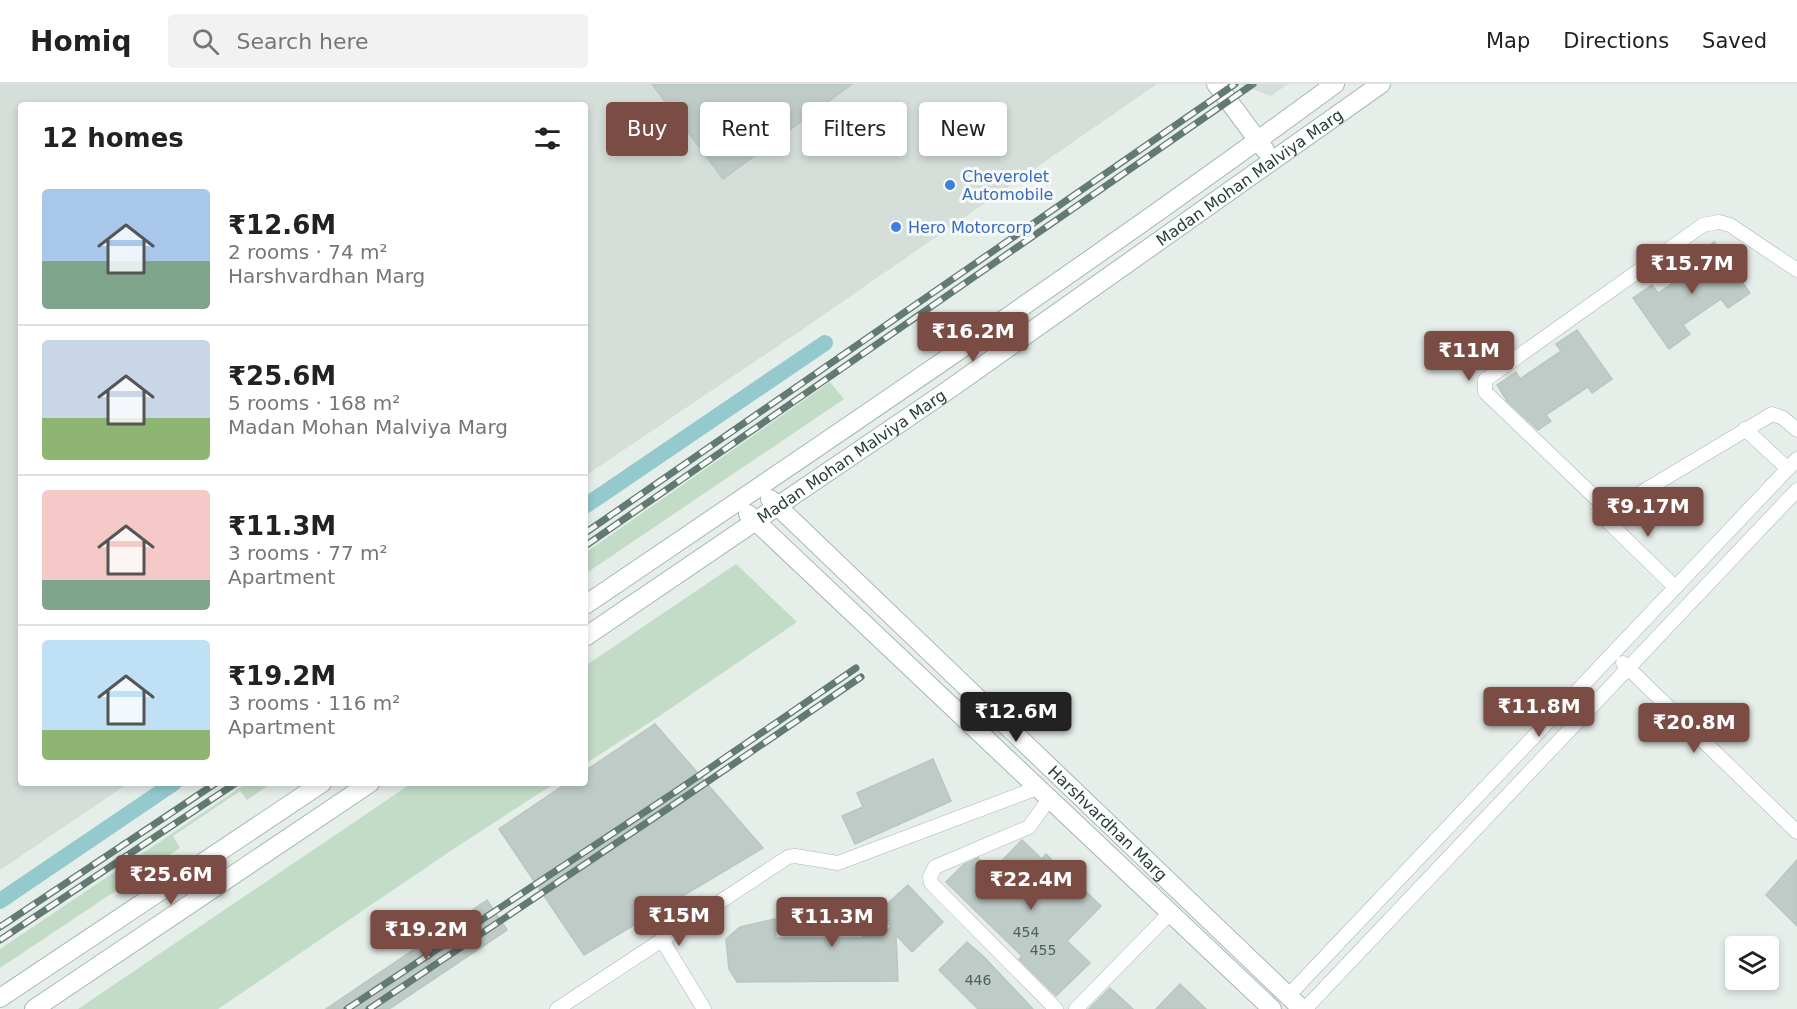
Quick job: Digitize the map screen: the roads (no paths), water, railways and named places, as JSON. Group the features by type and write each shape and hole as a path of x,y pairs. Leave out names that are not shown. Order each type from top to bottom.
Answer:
{"main road":[{"path":"1216,84 1273,160"},
{"name":"Madan Mohan Malviya Marg","path":"588,603 927,373 1335,84"},
{"name":"Madan Mohan Malviya Marg","path":"588,635 944,393 1381,84"},
{"name":"Harshvardhan Marg","path":"758,488 1303,1009"},
{"name":"Harshvardhan Marg","path":"735,502 1274,1009"},
{"path":"0,998 318,786"},
{"path":"34,1009 366,786"},
{"path":"1274,1009 1288,996"}],"street":[{"path":"1797,270 1730,225 1719,222 1703,225 1485,380 1485,392 1602,504 1610,506 1617,506 1637,495 1772,414 1783,418 1797,430"},
{"path":"1288,996 1792,464 1745,429"},
{"path":"1303,1009 1797,489"},
{"path":"1598,512 1675,587"},
{"path":"1613,653 1797,832"},
{"path":"557,1009 788,856 838,863 1043,794"},
{"path":"1043,794 1029,827 934,867 930,877 931,883 1056,1009"},
{"path":"1076,1009 1171,912"},
{"path":"662,940 704,1009"}],"waterway":[{"path":"588,504 825,343"},
{"path":"0,901 170,786"}],"railway":[{"path":"588,531 1235,84"},
{"path":"588,544 1253,84"},
{"path":"347,1009 678,790 856,668"},
{"path":"369,1009 861,677"},
{"path":"0,927 212,786"},
{"path":"0,940 231,786"}],"place":[{"name":"Cheverolet Automobile","path":"950,185"},
{"name":"Hero Motorcorp","path":"896,227"}]}
